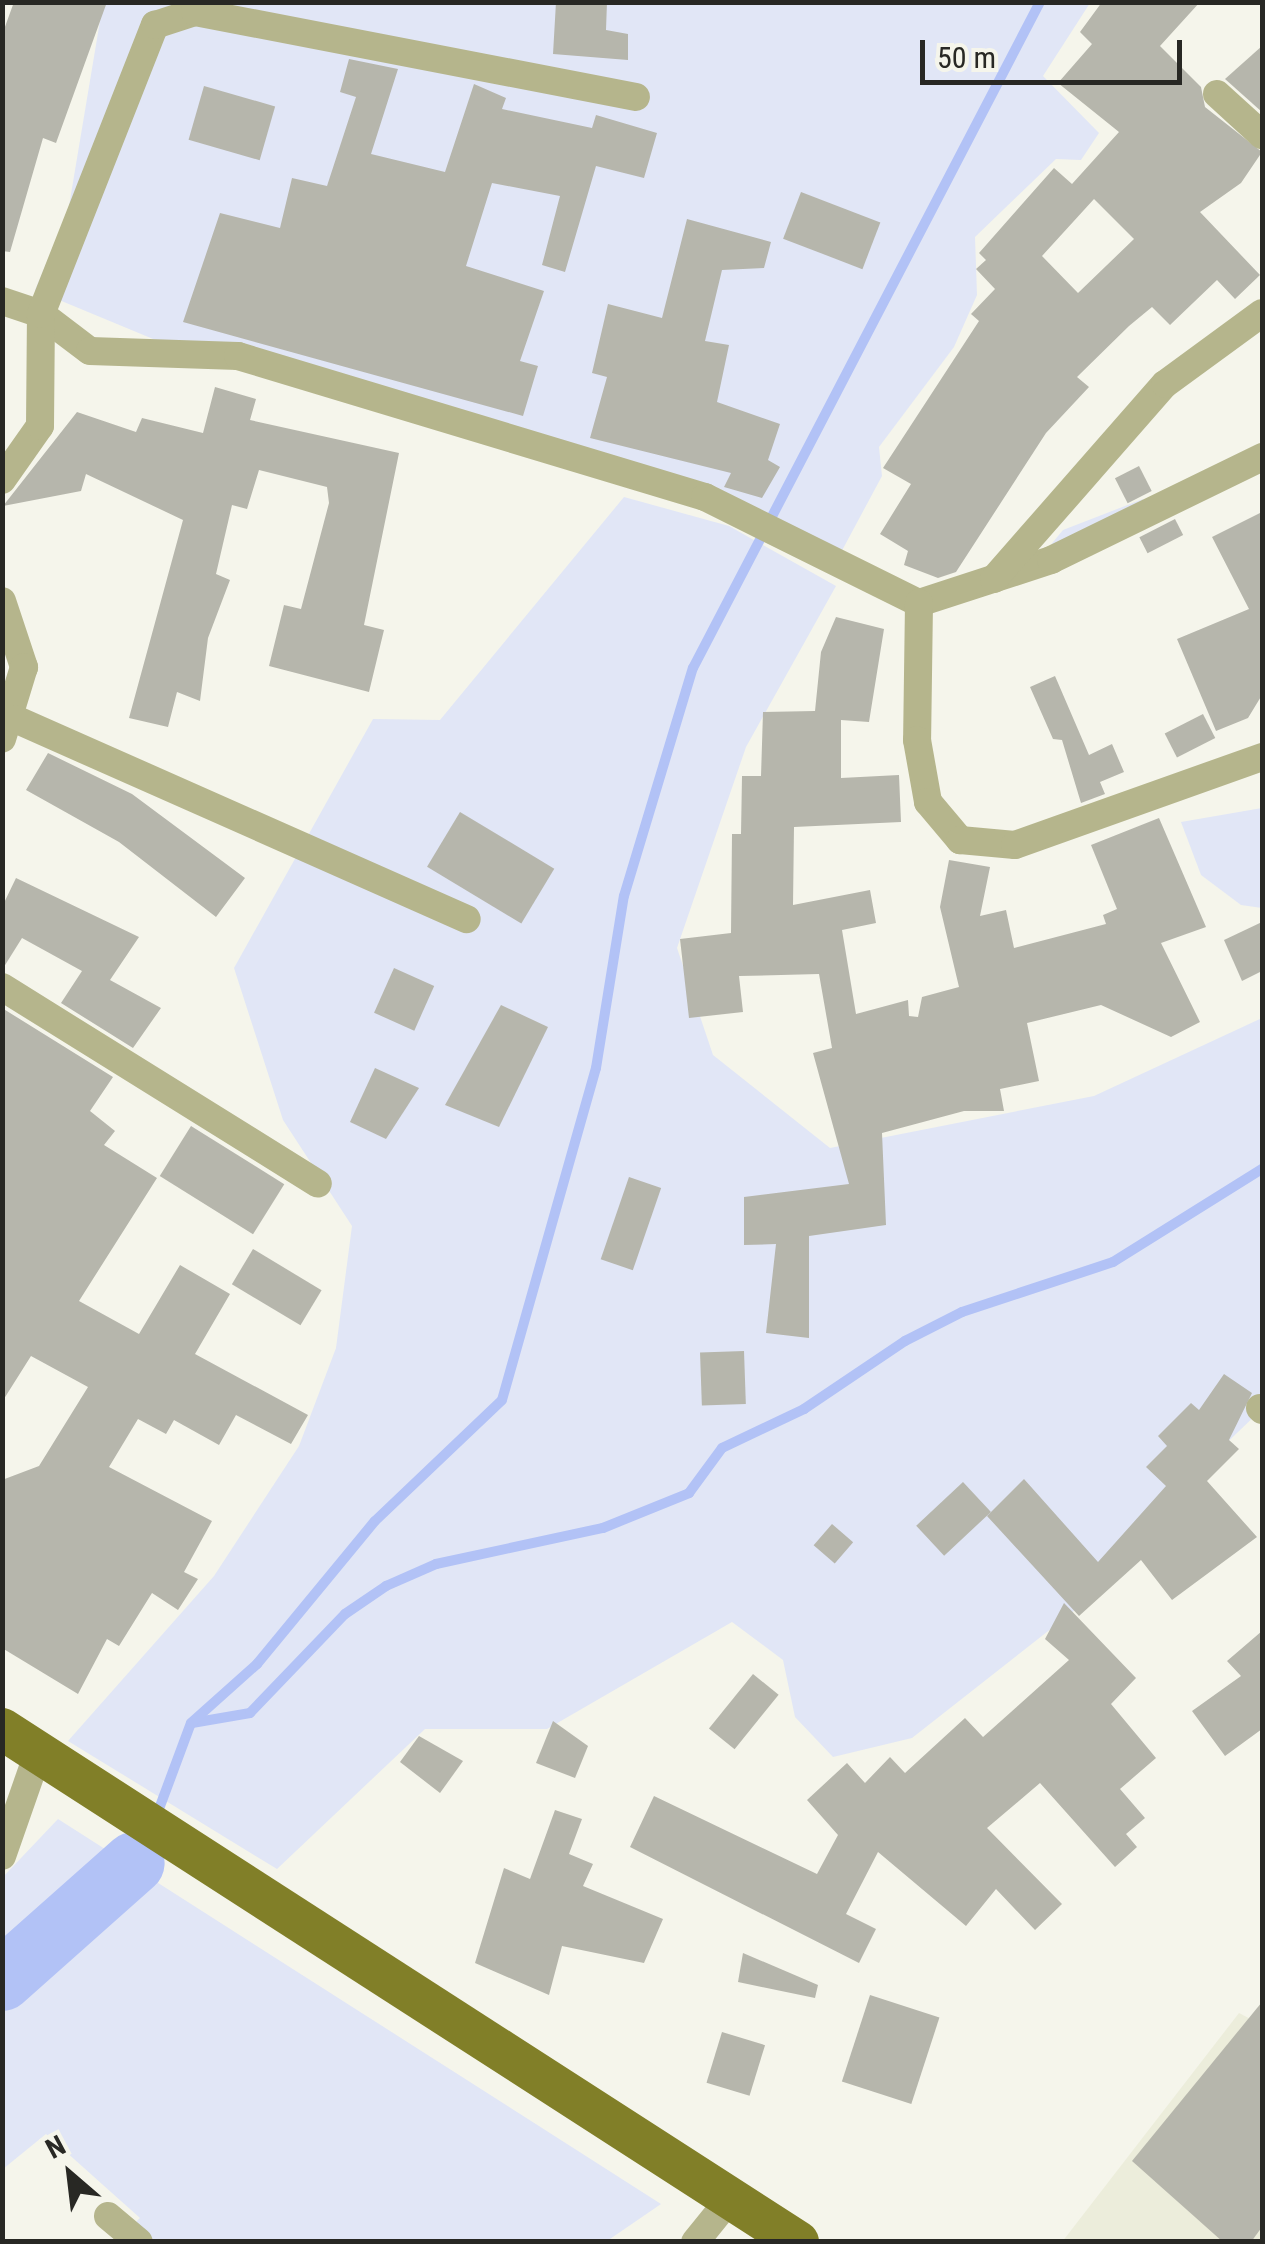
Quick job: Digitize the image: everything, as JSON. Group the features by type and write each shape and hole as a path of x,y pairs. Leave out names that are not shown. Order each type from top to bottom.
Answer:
{"main road":[{"path":"2,1729 798,2242"}],"street":[{"path":"2,480 46,402 41,314 145,42 174,14 636,96"},
{"path":"1217,94 1262,136"},
{"path":"2,301 41,314 90,352 238,356 704,497 799,548 919,603 994,579 1262,457"},
{"path":"994,579 1165,384 1262,313"},
{"path":"2,601 24,667 9,729 468,919"},
{"path":"919,603 917,740 928,802 960,840 1015,846 1262,757"},
{"path":"2,987 318,1184"},
{"path":"2,1856 38,1753"},
{"path":"695,2242 729,2200"},
{"path":"108,2216 139,2242"}],"shaded area":[{"path":"103,3 1090,3 1043,76 1099,133 1081,160 1056,159 975,237 977,295 954,347 879,447 882,476 838,558 705,497 170,346 35,290 68,212"},
{"path":"624,497 729,526 836,586 746,747 677,948 713,1055 830,1148 1094,1096 1262,1018 1262,1409 1164,1503 1126,1570 912,1738 833,1757 795,1717 783,1660 732,1622 547,1729 425,1729 277,1869 68,1741 214,1576 299,1446 336,1348 352,1226 283,1120 234,968 373,719 440,720"},
{"path":"1143,499 1146,505 1039,559 1063,530"},
{"path":"1262,808 1262,908 1241,905 1201,875 1181,822"},
{"path":"58,1819 661,2204 607,2241 116,2241 140,2218 46,2134 3,2169 3,1877"},
{"path":"1239,2013 1262,2025 1262,2241 1062,2242"}],"building":[{"path":"14,2 107,2 56,143 43,138 10,252 2,251 2,35"},
{"path":"556,2 607,2 606,30 628,34 628,60 553,54"},
{"path":"1102,2 1200,2 1160,46 1201,87 1205,107 1262,152 1241,183 1200,212 1260,275 1235,299 1217,280 1170,325 1152,307 1129,326 1077,377 1089,387 1046,433 956,572 938,578 904,565 908,551 880,534 911,484 883,468 979,321 971,314 995,289 976,269 986,260 979,253 1054,168 1072,184 1119,132 1058,83 1092,44 1080,32","holes":["1094,199 1134,239 1078,293 1042,256"]},
{"path":"1262,46 1262,112 1225,79"},
{"path":"349,59 398,69 371,154 445,172 474,84 506,98 502,109 592,128 596,115 657,133 644,178 596,166 565,272 542,265 560,196 492,183 466,266 544,291 520,361 538,366 523,416 183,322 220,213 280,228 292,178 327,186 356,97 340,92"},
{"path":"204,86 275,106 260,160 189,140"},
{"path":"801,192 880,222 862,269 783,239"},
{"path":"687,219 771,242 764,268 722,270 705,341 729,345 717,402 780,424 768,460 780,467 762,498 724,487 731,473 590,438 607,377 592,373 608,304 662,318"},
{"path":"215,387 256,399 250,420 399,453 364,625 384,630 369,692 269,666 284,605 301,609 329,503 327,487 259,470 247,509 232,505 216,574 230,580 208,638 200,701 177,692 168,727 129,718 183,520 86,474 81,491 3,506 77,412 136,432 142,418 203,433"},
{"path":"1139,466 1152,491 1128,503 1115,478"},
{"path":"1262,512 1262,695 1248,718 1216,731 1177,639 1249,609 1212,537"},
{"path":"1175,519 1183,535 1148,553 1139,537"},
{"path":"836,617 884,629 869,722 841,720 841,778 899,775 901,822 794,827 793,905 870,890 876,923 842,930 856,1014 908,1000 909,1016 918,1017 922,997 959,987 940,907 949,860 990,867 980,916 1006,910 1014,948 1106,924 1103,915 1117,909 1091,845 1159,818 1206,927 1161,943 1200,1022 1171,1037 1101,1005 1027,1023 1039,1081 1000,1089 1004,1111 964,1111 882,1133 886,1225 809,1236 809,1338 766,1333 776,1244 744,1245 744,1197 849,1184 813,1053 832,1048 819,974 739,976 743,1012 689,1018 680,939 731,933 732,834 741,834 742,776 761,776 763,712 815,711 821,652"},
{"path":"1055,676 1089,755 1112,744 1124,772 1100,782 1105,794 1081,803 1062,740 1053,739 1030,687"},
{"path":"1203,714 1215,738 1177,758 1165,734"},
{"path":"48,753 132,794 245,878 216,917 119,842 26,790"},
{"path":"460,812 554,869 521,924 427,867"},
{"path":"16,878 139,937 110,980 161,1008 133,1048 61,1003 82,971 22,938 2,970 2,907"},
{"path":"1262,922 1262,971 1242,981 1224,940"},
{"path":"394,968 434,986 414,1031 374,1013"},
{"path":"501,1005 548,1027 499,1127 445,1105"},
{"path":"2,1008 113,1077 90,1111 115,1131 104,1145 157,1178 79,1301 139,1334 180,1265 230,1294 195,1354 308,1415 291,1444 236,1415 219,1445 174,1420 166,1434 138,1419 109,1467 212,1521 184,1572 198,1579 178,1610 152,1593 119,1646 107,1639 78,1694 2,1648 2,1480 39,1466 88,1387 31,1356 2,1402"},
{"path":"375,1068 419,1088 386,1139 350,1122"},
{"path":"191,1126 284,1184 253,1234 160,1176"},
{"path":"629,1177 661,1188 633,1270 601,1259"},
{"path":"253,1249 322,1290 300,1325 232,1284"},
{"path":"744,1351 746,1404 702,1406 700,1353"},
{"path":"1224,1374 1252,1393 1229,1440 1239,1449 1207,1481 1257,1537 1172,1600 1141,1560 1079,1616 987,1516 1024,1479 1098,1562 1166,1486 1146,1467 1167,1446 1158,1436 1191,1403 1199,1410"},
{"path":"963,1482 991,1512 944,1556 916,1526"},
{"path":"832,1524 853,1542 835,1564 814,1545"},
{"path":"1064,1603 1136,1678 1111,1704 1156,1758 1120,1789 1145,1818 1126,1834 1137,1847 1115,1867 1040,1783 987,1828 1062,1904 1035,1930 996,1889 966,1926 878,1852 846,1914 876,1929 859,1963 630,1847 654,1796 817,1874 838,1835 807,1800 847,1763 865,1783 890,1757 905,1773 965,1718 983,1737 1069,1660 1045,1639"},
{"path":"1262,1631 1262,1729 1225,1756 1192,1711 1241,1676 1227,1661"},
{"path":"753,1674 779,1695 735,1749 709,1728"},
{"path":"553,1721 588,1746 575,1778 536,1763"},
{"path":"419,1736 463,1761 440,1793 400,1762"},
{"path":"555,1810 582,1819 569,1854 593,1864 583,1886 663,1919 644,1963 562,1946 549,1995 475,1963 504,1868 530,1879"},
{"path":"743,1953 818,1985 815,1998 738,1982"},
{"path":"870,1995 939,2018 911,2104 842,2082"},
{"path":"1262,2002 1262,2227 1251,2242 1223,2242 1132,2161"},
{"path":"722,2032 765,2045 750,2096 707,2083"}],"waterway":[{"path":"156,1817 191,1723 257,1664 375,1521 502,1400 596,1068 624,896 693,668 1040,2"},
{"path":"192,1723 250,1713 345,1614 386,1586 436,1564 603,1528 689,1493 722,1448 804,1409 905,1341 962,1312 1113,1262 1262,1169"},
{"path":"134,1863 147,1837"},
{"path":"2,1980 134,1863"}]}
